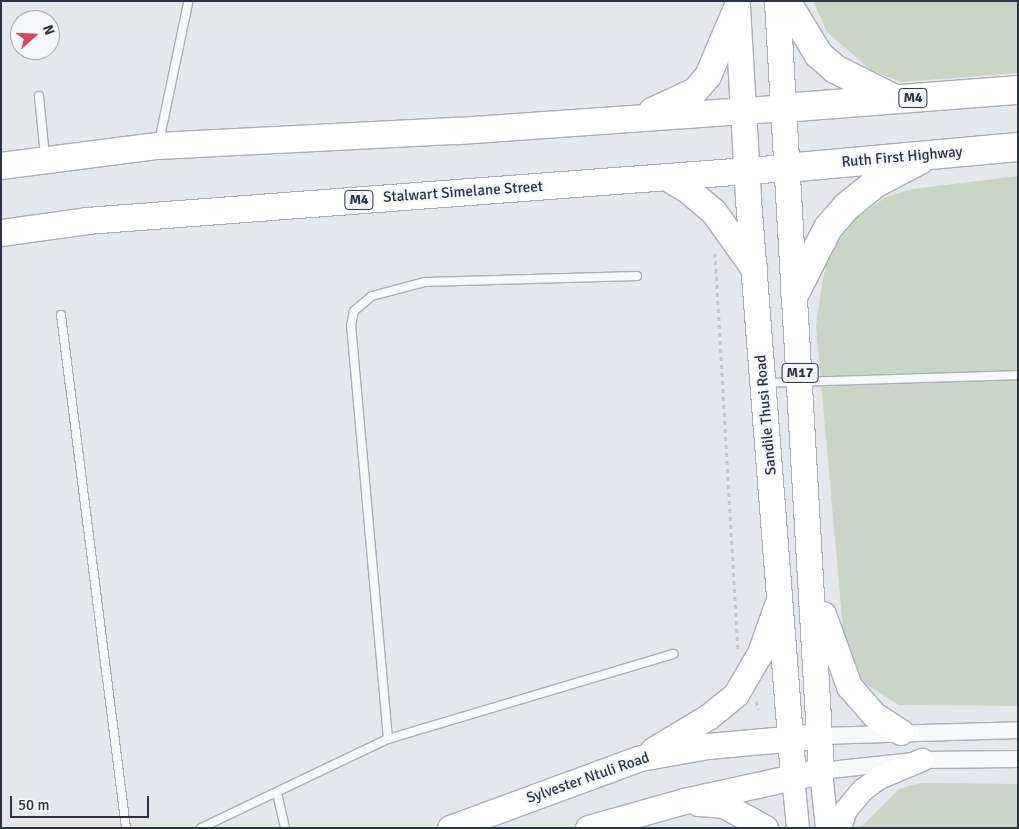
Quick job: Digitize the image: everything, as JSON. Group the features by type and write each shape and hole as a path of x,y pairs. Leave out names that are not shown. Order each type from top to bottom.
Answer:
{"highway":[{"path":"786,1 806,37 830,64 896,99"},
{"path":"632,118 676,102 695,91 708,76 736,5"},
{"name":"M4","path":"1,166 45,158 158,146 458,131 1018,90"},
{"name":"Ruth First Highway","path":"787,168 1018,147"},
{"path":"795,293 828,228 846,207 876,183 933,154"},
{"name":"M4","path":"746,171 787,168"},
{"name":"Stalwart Simelane Street","path":"1,233 87,221 746,171"},
{"path":"666,177 689,191 714,212 754,268"}],"main road":[{"name":"M17","path":"777,1 812,578 821,771 827,828"},
{"name":"Sandile Thusi Road","path":"736,5 746,171 798,828"},
{"path":"812,578 840,666 849,686 873,714 901,732"},
{"path":"640,758 721,708 749,676 781,596"},
{"name":"Sylvester Ntuli Road","path":"450,828 640,758 708,746 820,736"},
{"path":"840,828 846,810 863,790 879,778 922,760"},
{"path":"588,828 684,801 821,771"},
{"path":"684,801 724,805 765,828"}],"street":[{"path":"820,736 901,732 1018,730"},
{"path":"821,771 922,760 1018,759"}],"lane":[{"path":"158,146 188,3"},
{"path":"39,96 45,158"},
{"path":"388,739 351,326 354,310 372,296 425,282 636,276"},
{"path":"61,315 126,828"},
{"path":"764,383 1018,375"},
{"path":"201,828 388,739 674,654"},
{"path":"278,793 285,828"}],"path":[{"path":"713,245 734,615 738,652 749,676 759,710"}],"green space":[{"path":"813,1 1018,1 1018,73 901,82 871,70 827,32"},
{"path":"1018,176 1018,706 899,705 858,679 844,640 816,326 823,279 831,246 847,224 886,197 913,189"},
{"path":"920,783 1018,784 1018,828 860,828 899,789"}]}
